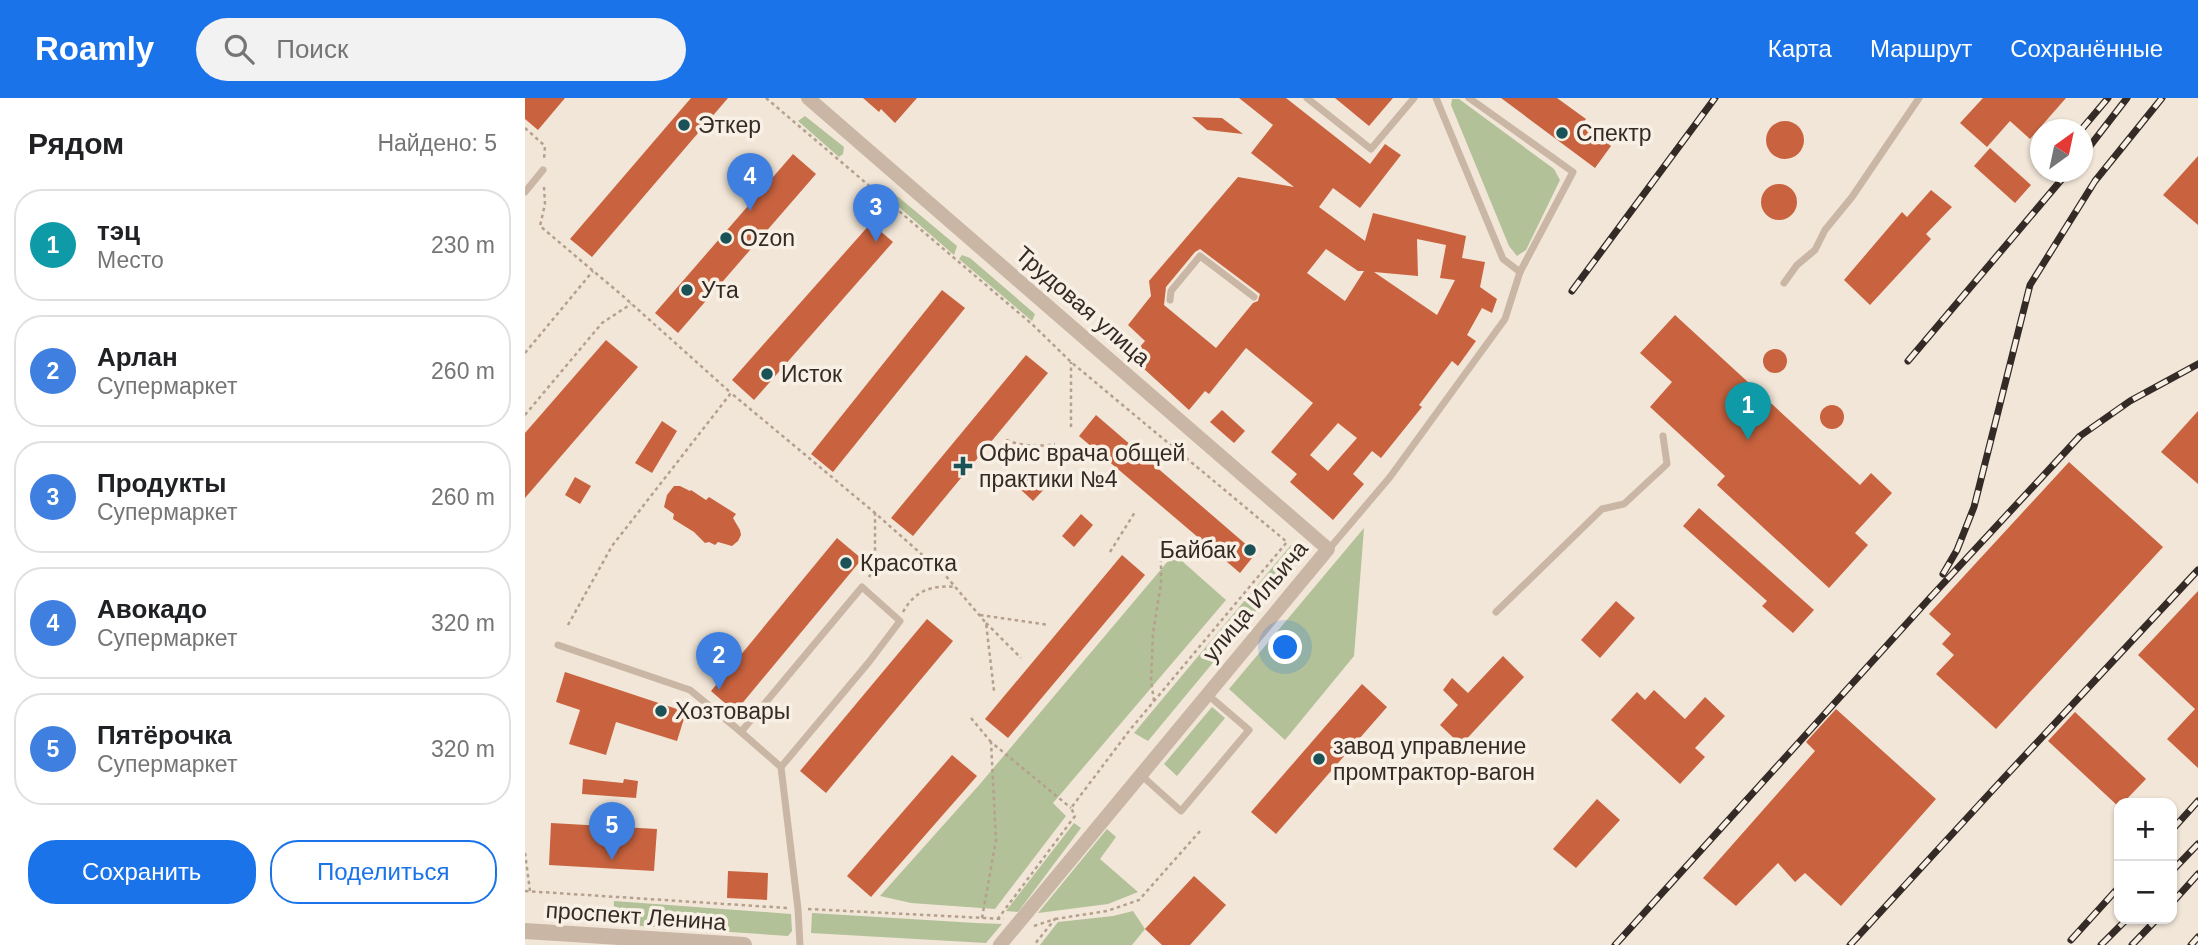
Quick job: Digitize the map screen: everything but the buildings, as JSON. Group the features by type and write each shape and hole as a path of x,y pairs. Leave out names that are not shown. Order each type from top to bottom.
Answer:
{"street":[{"name":"Трудовая улица","path":"809,98 1328,549"},
{"name":"улица Ильича","path":"1000,945 1328,549"},
{"name":"проспект Ленина","path":"525,932 744,945"}],"lane":[{"path":"1307,98 1371,149 1414,98"},
{"path":"1436,98 1503,259 1520,272"},
{"name":"улица Ильича","path":"1328,549 1390,477 1505,319 1520,272 1573,173 1469,98"},
{"path":"1784,283 1797,265 1815,250 1825,230 1858,189 1919,98"},
{"path":"525,192 543,170"},
{"path":"1170,300 1171,291 1200,256 1254,296"},
{"path":"1496,612 1602,509 1624,504 1667,464 1663,436"},
{"path":"741,732 862,587 900,621 781,767"},
{"path":"558,645 690,690 781,767 800,945"},
{"path":"1141,775 1181,811 1249,730 1207,694"}],"path":[{"path":"766,98 1033,325 1071,362 1287,542 1129,731 1071,808"},
{"path":"525,128 545,146 545,204 540,226 731,393 917,548 1021,658"},
{"path":"525,353 593,271"},
{"path":"525,415 601,323 631,304"},
{"path":"1071,362 1071,427"},
{"path":"568,625 613,546 731,393"},
{"path":"1006,440 1017,444 1055,444"},
{"path":"1110,552 1135,512"},
{"path":"862,587 875,567 875,513"},
{"path":"1154,701 1151,680 1153,633 1161,584 1161,534"},
{"path":"900,621 904,609 919,592 935,586 956,587"},
{"path":"979,615 1049,625"},
{"path":"986,623 994,691"},
{"path":"971,718 991,743 1071,808 1075,816 996,920"},
{"path":"982,919 996,840 991,743"},
{"path":"525,853 527,891 798,909 1015,919 1027,929 1055,919 1107,911 1139,900 1201,830"},
{"path":"1034,945 1055,919"}],"green space":[{"path":"1452,99 1459,99 1554,169 1560,180 1526,250 1517,256 1509,246 1451,105"},
{"path":"805,116 844,147 843,154 839,157 798,121"},
{"path":"890,190 957,246 954,255 884,194"},
{"path":"962,255 970,258 1035,314 1032,321 959,259"},
{"path":"1364,528 1354,656 1285,740 1229,689"},
{"path":"1291,545 1298,555 1294,565 1148,741 1134,733"},
{"path":"1174,554 1226,600 1053,803 1066,816 995,909 911,903 880,896 980,784"},
{"path":"1212,707 1225,718 1177,776 1164,764"},
{"path":"1074,823 1081,828 1018,912 1006,911"},
{"path":"1107,829 1116,837 1100,859 1138,892 1108,904 1038,913"},
{"path":"614,901 791,914 792,931 788,936 613,924"},
{"path":"1133,911 1145,929 1132,945 1040,945 1058,922"},
{"path":"812,913 1002,924 986,943 811,933"}],"railway":[{"path":"1572,291 1715,98"},
{"path":"2090,119 2108,98"},
{"path":"2093,142 2127,98"},
{"path":"1943,574 1957,550 1974,507 2030,285 2095,181 2162,98"},
{"path":"1908,361 2060,182"},
{"path":"1615,945 2080,436 2130,401 2198,364"},
{"path":"1850,945 2198,570"},
{"path":"2177,824 2198,801"},
{"path":"2177,866 2198,844"},
{"path":"2177,897 2198,874"},
{"path":"2071,940 2114,893"},
{"path":"2101,945 2122,924"},
{"path":"2132,945 2152,924"},
{"path":"2191,945 2198,937"}],"place":[{"name":"Эткер","path":"684,125"},
{"name":"Спектр","path":"1562,133"},
{"name":"Авокадо","path":"750,211"},
{"name":"Ozon","path":"726,238"},
{"name":"Продукты","path":"876,242"},
{"name":"Ута","path":"687,290"},
{"name":"Исток","path":"767,374"},
{"name":"тэц","path":"1748,440"},
{"name":"Офис врача общей практики №4","path":"963,466"},
{"name":"Байбак","path":"1250,550"},
{"name":"Красотка","path":"846,563"},
{"name":"Арлан","path":"719,690"},
{"name":"Хозтовары","path":"661,711"},
{"name":"завод управление промтрактор-вагон","path":"1319,759"},
{"name":"Пятёрочка","path":"612,860"}]}
